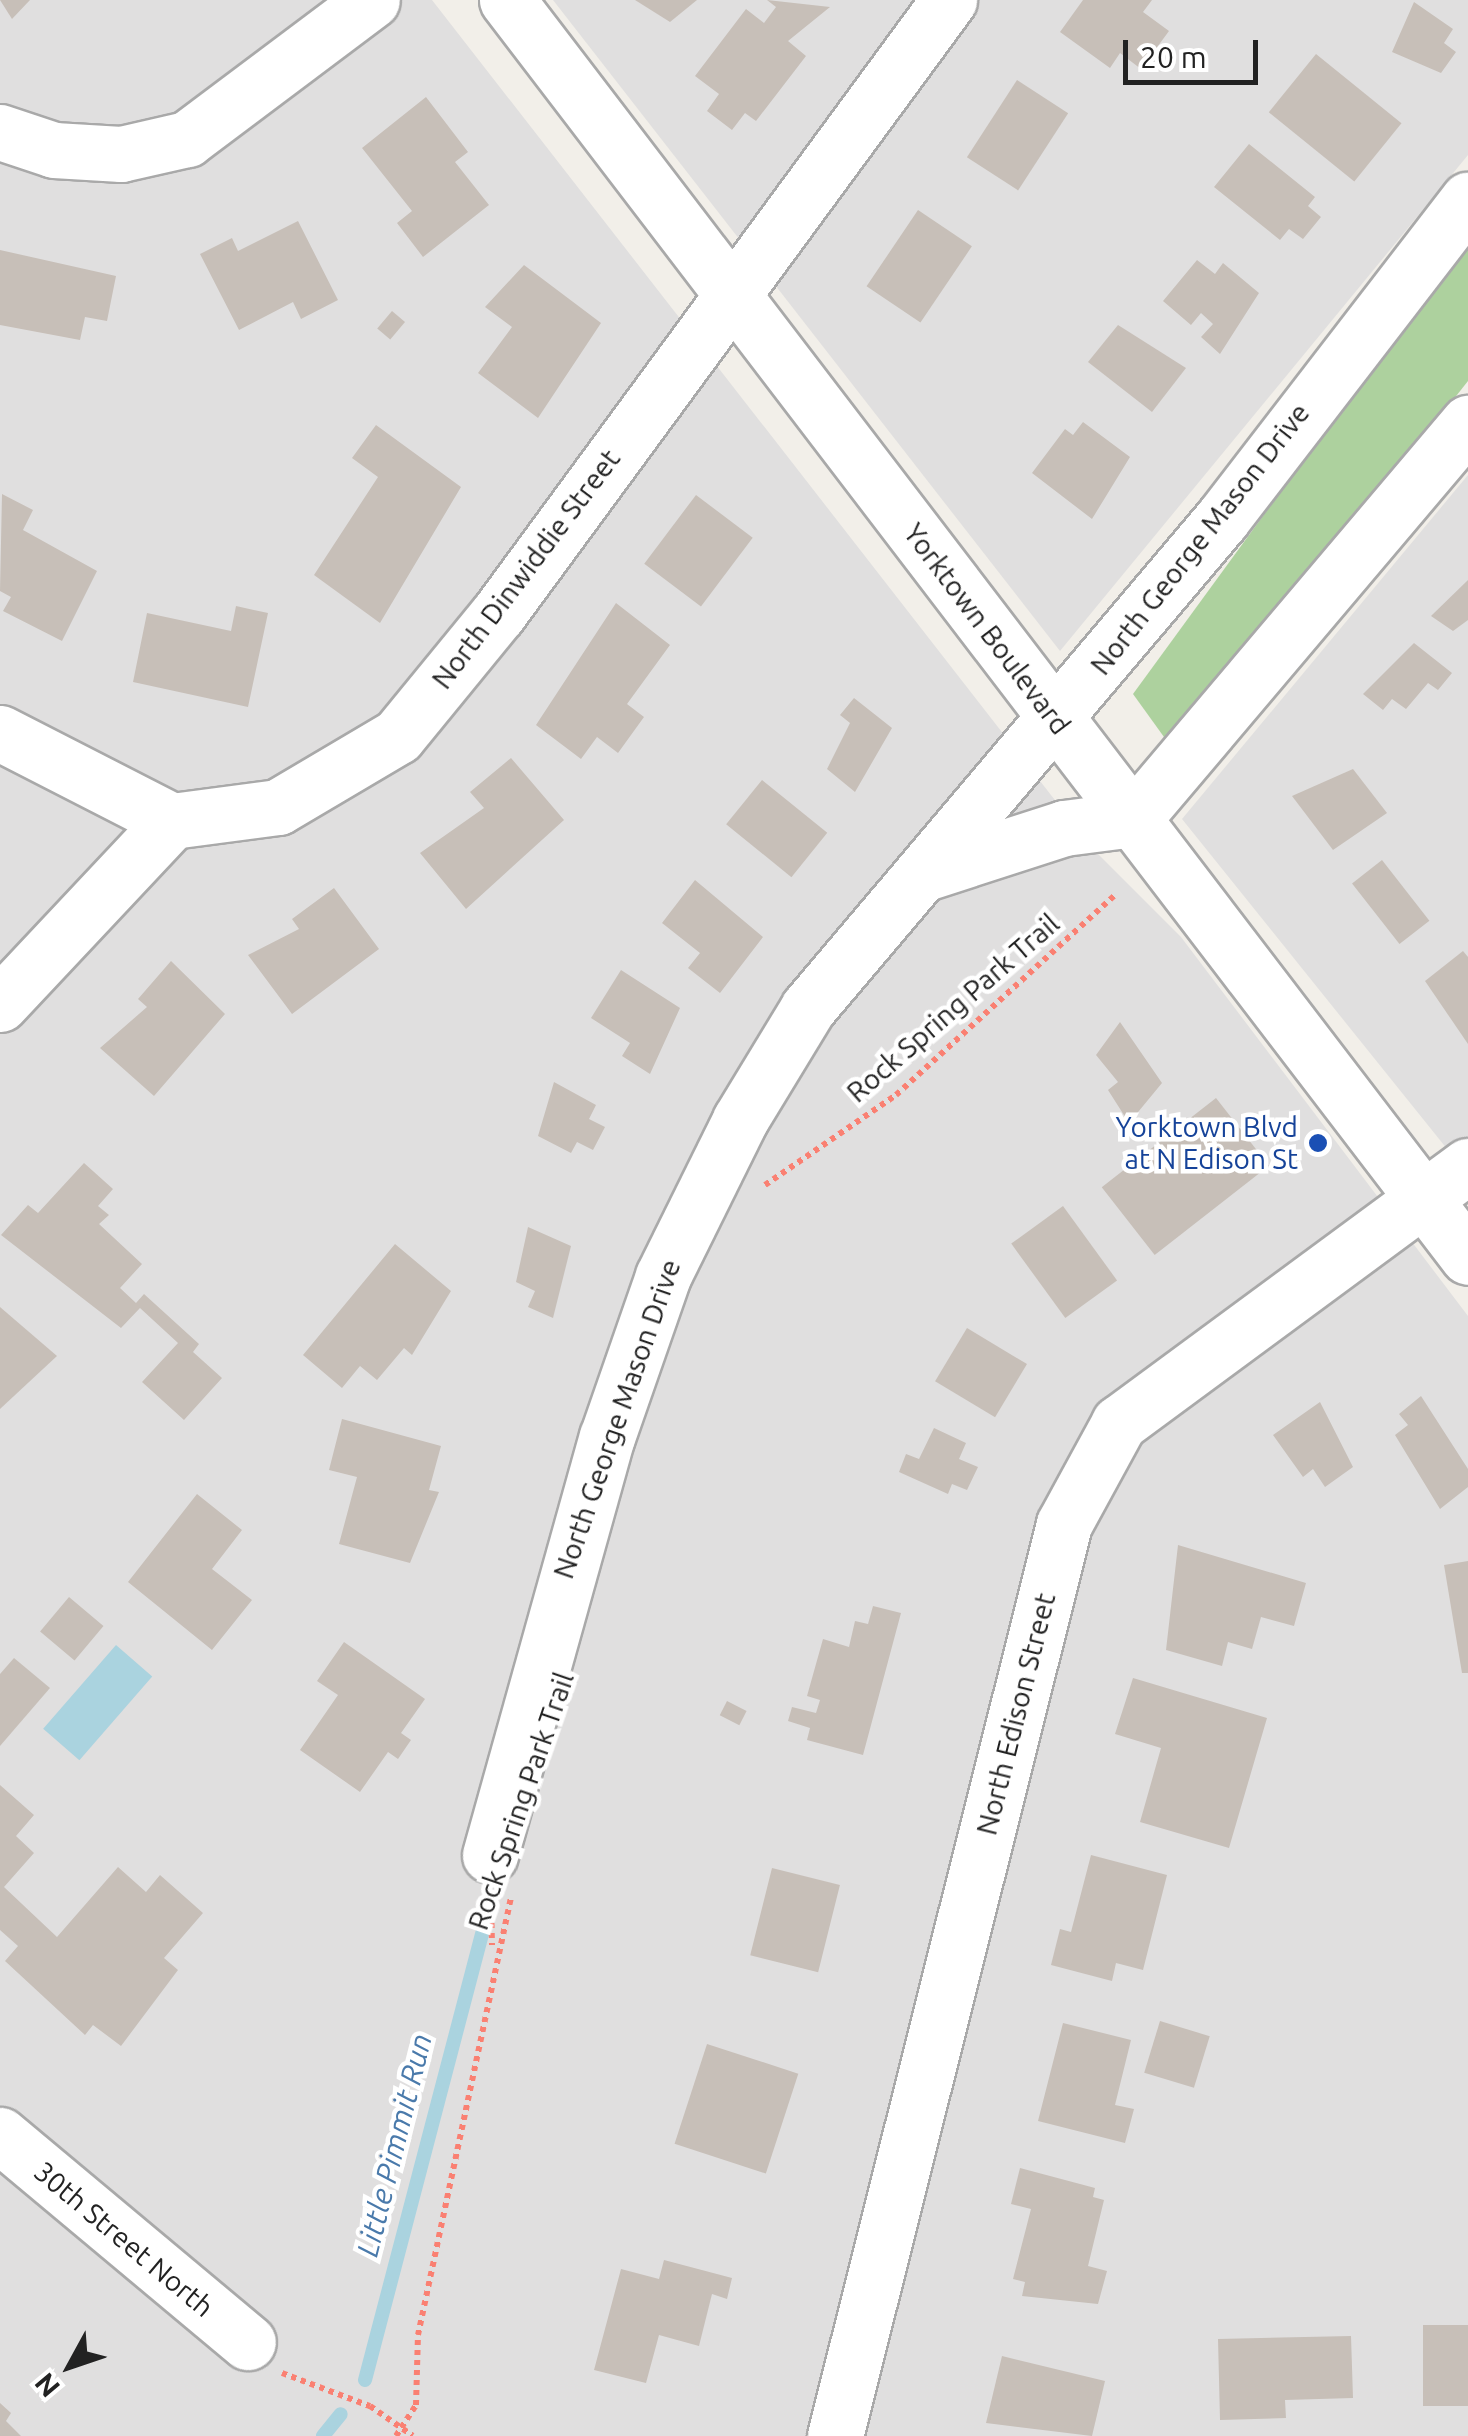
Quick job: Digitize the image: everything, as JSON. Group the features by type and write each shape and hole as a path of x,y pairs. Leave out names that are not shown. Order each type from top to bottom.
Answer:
{"street":[{"path":"0,132 54,150 122,154 187,139 372,0"},
{"name":"Yorktown Boulevard","path":"507,0 1468,1257"},
{"name":"North Dinwiddie Street","path":"172,821 278,807 398,736 498,614 730,290 948,0"},
{"name":"North George Mason Drive","path":"504,1867 553,1605 663,1276 808,1008 1222,520 1468,200"},
{"path":"925,873 1064,828 1133,818 1468,422"},
{"path":"0,732 172,821 0,1004"},
{"name":"North Edison Street","path":"835,2436 1064,1524 1119,1424 1468,1166"},
{"name":"30th Street North","path":"0,2135 248,2342"}],"path":[{"name":"Rock Spring Park Trail","path":"754,1193 896,1095 1117,893"},
{"name":"Rock Spring Park Trail","path":"398,2434 416,2405 418,2334 451,2209 504,1867"},
{"path":"248,2342 292,2382 370,2406 398,2434 413,2436"}],"shaded area":[{"path":"0,0 432,0 1093,849 1181,937 1468,1316 1468,2436 0,2436"},
{"path":"553,0 1468,0 1468,155 1060,651"},
{"path":"1468,475 1468,1175 1182,819"}],"green space":[{"path":"1468,235 1468,381 1181,744 1164,737 1133,694"}],"water":[{"path":"116,1645 152,1676 79,1760 43,1729"}],"building":[{"path":"0,0 30,0 12,19"},
{"path":"635,0 697,0 670,22"},
{"path":"767,0 830,7 788,41 806,56 756,121 745,113 732,130 707,111 719,94 695,76 746,9 764,23 776,7"},
{"path":"1083,0 1152,0 1143,12 1169,31 1141,69 1120,53 1110,68 1060,32"},
{"path":"1414,2 1453,29 1444,43 1456,52 1441,73 1392,52"},
{"path":"1316,54 1401,123 1354,182 1269,112"},
{"path":"1017,80 1068,113 1018,190 967,157"},
{"path":"426,97 468,152 455,162 489,205 423,257 397,223 412,211 362,148"},
{"path":"1249,144 1315,197 1308,206 1321,217 1303,239 1289,229 1280,240 1214,187"},
{"path":"918,210 972,246 920,323 867,286"},
{"path":"298,221 338,300 301,319 293,302 239,330 200,254 232,238 238,251"},
{"path":"0,250 116,276 107,321 85,317 80,340 0,325"},
{"path":"1197,260 1215,274 1223,263 1259,293 1220,354 1201,337 1213,324 1201,313 1191,325 1163,301"},
{"path":"524,265 601,323 538,418 478,373 512,327 485,307"},
{"path":"392,311 405,322 390,340 377,329"},
{"path":"1118,325 1186,368 1152,412 1088,362"},
{"path":"1083,422 1130,457 1092,519 1032,473 1065,429 1073,435"},
{"path":"376,425 461,487 380,623 314,575 378,477 352,458"},
{"path":"2,494 33,510 23,530 97,571 62,641 3,611 11,597 0,591"},
{"path":"696,495 753,538 701,606 644,564"},
{"path":"1468,580 1468,620 1453,631 1431,616"},
{"path":"616,603 670,645 627,704 644,717 618,753 597,737 581,759 536,725"},
{"path":"236,606 268,613 248,707 133,682 147,613 231,631"},
{"path":"1414,643 1452,673 1438,690 1428,683 1406,709 1392,699 1383,710 1363,694"},
{"path":"854,698 892,728 855,792 827,769 850,723 840,715"},
{"path":"511,758 564,820 466,909 420,853 484,808 470,792"},
{"path":"1353,769 1387,813 1333,850 1292,796"},
{"path":"762,780 827,833 791,877 726,824"},
{"path":"1382,860 1429,921 1399,944 1352,883"},
{"path":"695,880 763,937 720,993 688,968 700,953 662,923"},
{"path":"334,888 379,949 292,1014 248,955 299,929 292,919"},
{"path":"1463,951 1468,957 1468,1044 1425,981"},
{"path":"171,961 225,1014 154,1096 100,1048 147,1007 138,999"},
{"path":"621,970 680,1008 650,1074 622,1056 630,1043 591,1018"},
{"path":"1120,1022 1162,1083 1129,1123 1108,1090 1118,1082 1096,1055"},
{"path":"554,1082 596,1105 589,1119 605,1127 593,1150 577,1142 571,1153 538,1136"},
{"path":"1216,1098 1269,1166 1155,1255 1102,1187"},
{"path":"84,1163 113,1189 98,1206 109,1215 99,1224 142,1264 120,1288 136,1303 144,1294 199,1344 193,1352 222,1378 184,1420 142,1382 178,1343 140,1308 121,1328 1,1235 28,1205 38,1213"},
{"path":"1063,1206 1117,1280 1065,1318 1011,1244"},
{"path":"528,1227 571,1246 553,1318 528,1307 535,1291 516,1282"},
{"path":"395,1244 451,1291 412,1355 404,1348 377,1380 360,1366 342,1388 303,1355"},
{"path":"0,1307 57,1356 0,1409"},
{"path":"967,1328 1027,1364 995,1417 935,1381"},
{"path":"1421,1396 1468,1469 1468,1487 1440,1509 1395,1435 1408,1425 1399,1414"},
{"path":"1320,1402 1353,1467 1325,1487 1313,1469 1303,1477 1273,1435"},
{"path":"342,1419 441,1446 429,1490 439,1492 410,1563 339,1544 357,1477 329,1470"},
{"path":"934,1428 966,1443 959,1459 978,1467 967,1490 952,1484 948,1494 899,1472 906,1454 919,1459"},
{"path":"197,1494 242,1530 212,1569 252,1600 212,1650 128,1582"},
{"path":"1178,1545 1306,1583 1294,1626 1261,1617 1252,1649 1228,1642 1222,1666 1166,1650"},
{"path":"1468,1561 1468,1673 1462,1673 1444,1565"},
{"path":"69,1597 103,1626 75,1660 40,1631"},
{"path":"873,1606 901,1613 863,1755 807,1740 810,1728 788,1721 792,1707 816,1713 820,1700 807,1696 823,1639 849,1647 855,1621 868,1624"},
{"path":"344,1642 425,1699 401,1733 411,1740 398,1759 388,1752 360,1792 300,1750 338,1695 317,1681"},
{"path":"14,1658 50,1688 0,1746 0,1674"},
{"path":"1133,1678 1267,1718 1229,1848 1140,1822 1161,1748 1115,1734"},
{"path":"727,1701 747,1711 739,1725 720,1715"},
{"path":"0,1785 34,1815 16,1836 34,1853 4,1887 57,1937 118,1867 146,1892 160,1875 203,1913 164,1958 178,1970 121,2046 93,2025 85,2035 5,1961 18,1946 0,1930"},
{"path":"1091,1855 1167,1875 1143,1970 1116,1963 1112,1981 1051,1965 1060,1929 1071,1932"},
{"path":"772,1868 840,1885 818,1972 750,1955"},
{"path":"1160,2021 1210,2036 1194,2088 1144,2073"},
{"path":"1063,2023 1131,2040 1115,2105 1134,2109 1125,2143 1038,2121"},
{"path":"707,2044 798,2074 766,2174 675,2144"},
{"path":"1020,2168 1095,2188 1093,2197 1104,2200 1088,2266 1107,2271 1098,2304 1022,2296 1025,2282 1013,2279 1031,2209 1011,2204"},
{"path":"664,2260 732,2278 727,2299 712,2294 699,2346 659,2335 646,2383 594,2370 621,2269 659,2279"},
{"path":"1423,2325 1468,2325 1468,2406 1423,2406"},
{"path":"1351,2336 1353,2398 1285,2400 1286,2418 1220,2420 1218,2339"},
{"path":"1002,2356 1105,2381 1092,2436 986,2423"},
{"path":"0,2403 11,2413 6,2421 21,2436 0,2436"}],"waterway":[{"name":"Little Pimmit Run","path":"365,2380 484,1926"},
{"name":"Little Pimmit Run","path":"323,2436 341,2414"}],"place":[{"name":"Yorktown Blvd at N Edison St","path":"1318,1143"}]}
